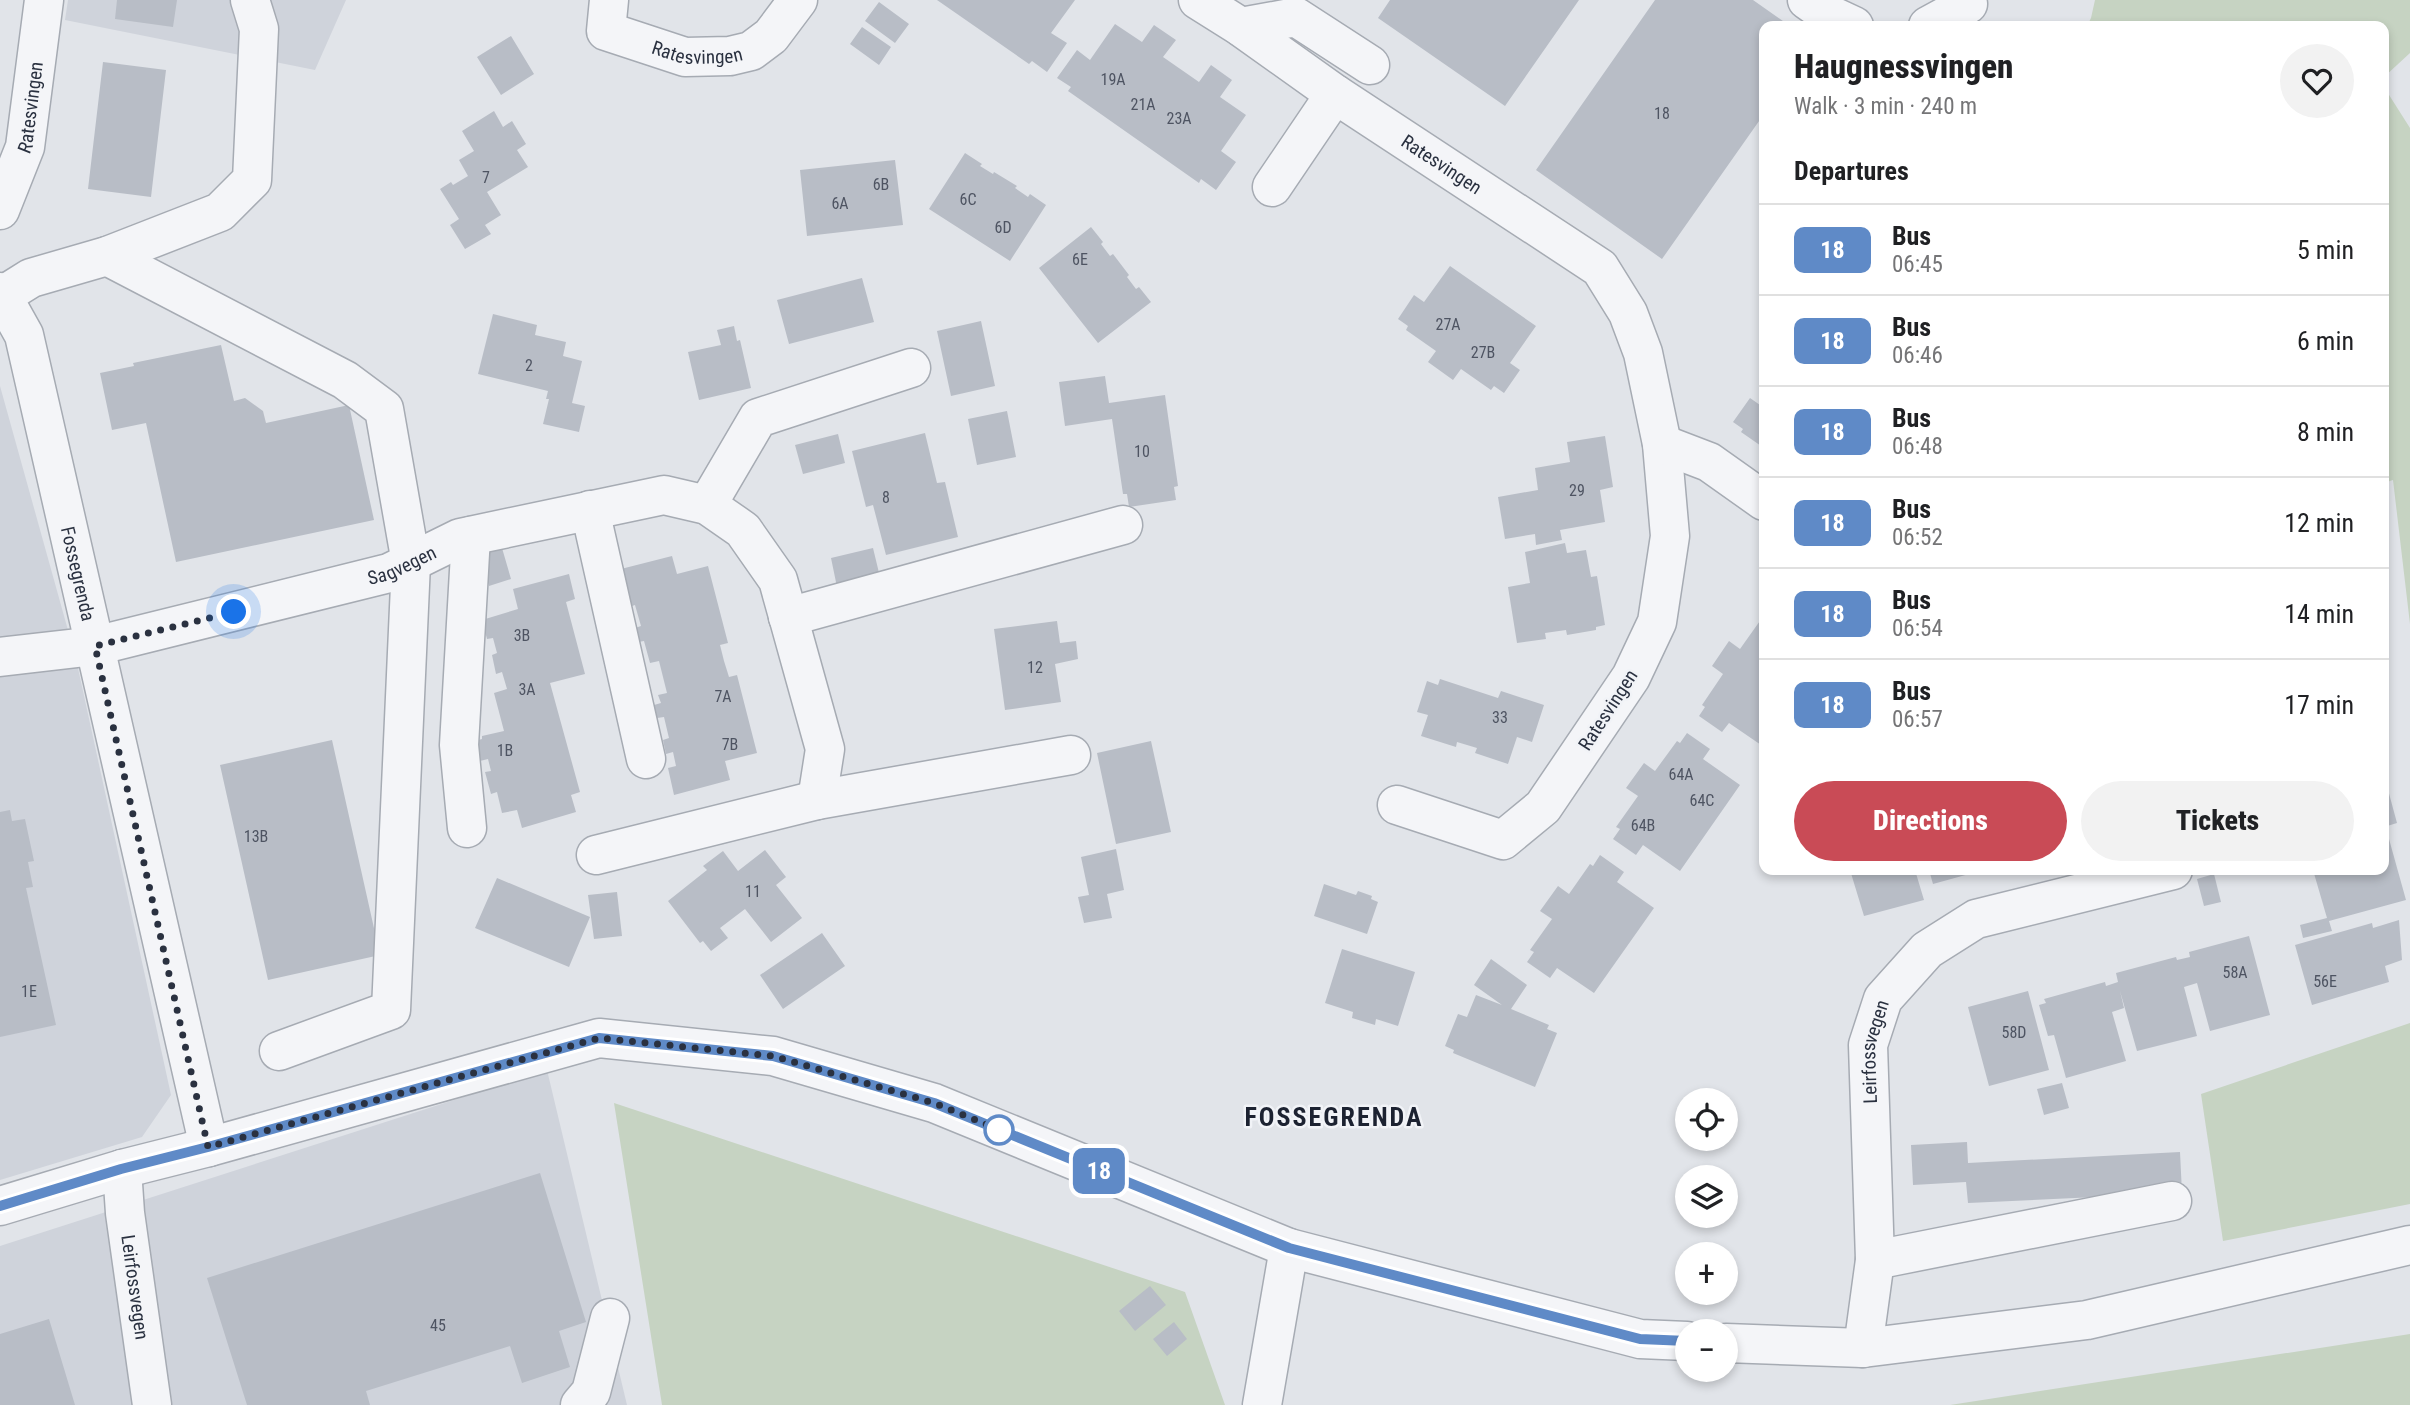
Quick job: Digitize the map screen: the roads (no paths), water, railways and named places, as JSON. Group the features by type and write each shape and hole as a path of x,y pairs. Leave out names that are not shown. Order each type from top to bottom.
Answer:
{"street":[{"name":"Ratesvingen","path":"0,210 25,147 44,0"},
{"path":"1,294 31,278 107,256 220,212 252,180 259,29 250,0"},
{"name":"Ratesvingen","path":"609,0 606,31 685,57 730,56 751,51 771,36 797,0"},
{"name":"Ratesvingen","path":"1198,0 1335,94 1600,268 1628,313 1643,353 1662,444 1670,536 1657,622 1631,677 1543,807 1503,840 1397,805"},
{"path":"1807,0 1843,21"},
{"path":"1937,21 1968,4"},
{"path":"1241,27 1296,17 1370,65"},
{"path":"1272,187 1335,94"},
{"path":"107,256 345,380 384,409 411,563 391,1010 279,1051"},
{"name":"Fossegrenda","path":"1,294 24,335 208,1147"},
{"path":"707,505 758,418 911,368"},
{"path":"1662,444 1709,462 1759,497"},
{"name":"Sagvegen","path":"0,657 95,646 389,573 460,538 664,495 707,505 743,530 778,580 825,749 817,800"},
{"path":"590,510 646,759"},
{"path":"788,617 1123,525"},
{"path":"467,828 459,745 471,536"},
{"path":"596,855 817,800 1071,755"},
{"name":"Leirfossvegen","path":"1863,1348 1875,1260 1868,1045 1883,999 1927,950 1976,919 2153,875"},
{"path":"0,1206 121,1169 599,1038 773,1056 934,1103 1289,1248 1640,1339 1675,1340"},
{"name":"Leirfossvegen","path":"121,1169 152,1405"},
{"path":"1875,1260 2172,1202"},
{"path":"1738,1343 1863,1348 2087,1320 2410,1245"},
{"path":"1262,1405 1289,1248"},
{"path":"580,1405 591,1392 610,1318"}],"district":[{"name":"FOSSEGRENDA","path":"1334,1117"}]}
